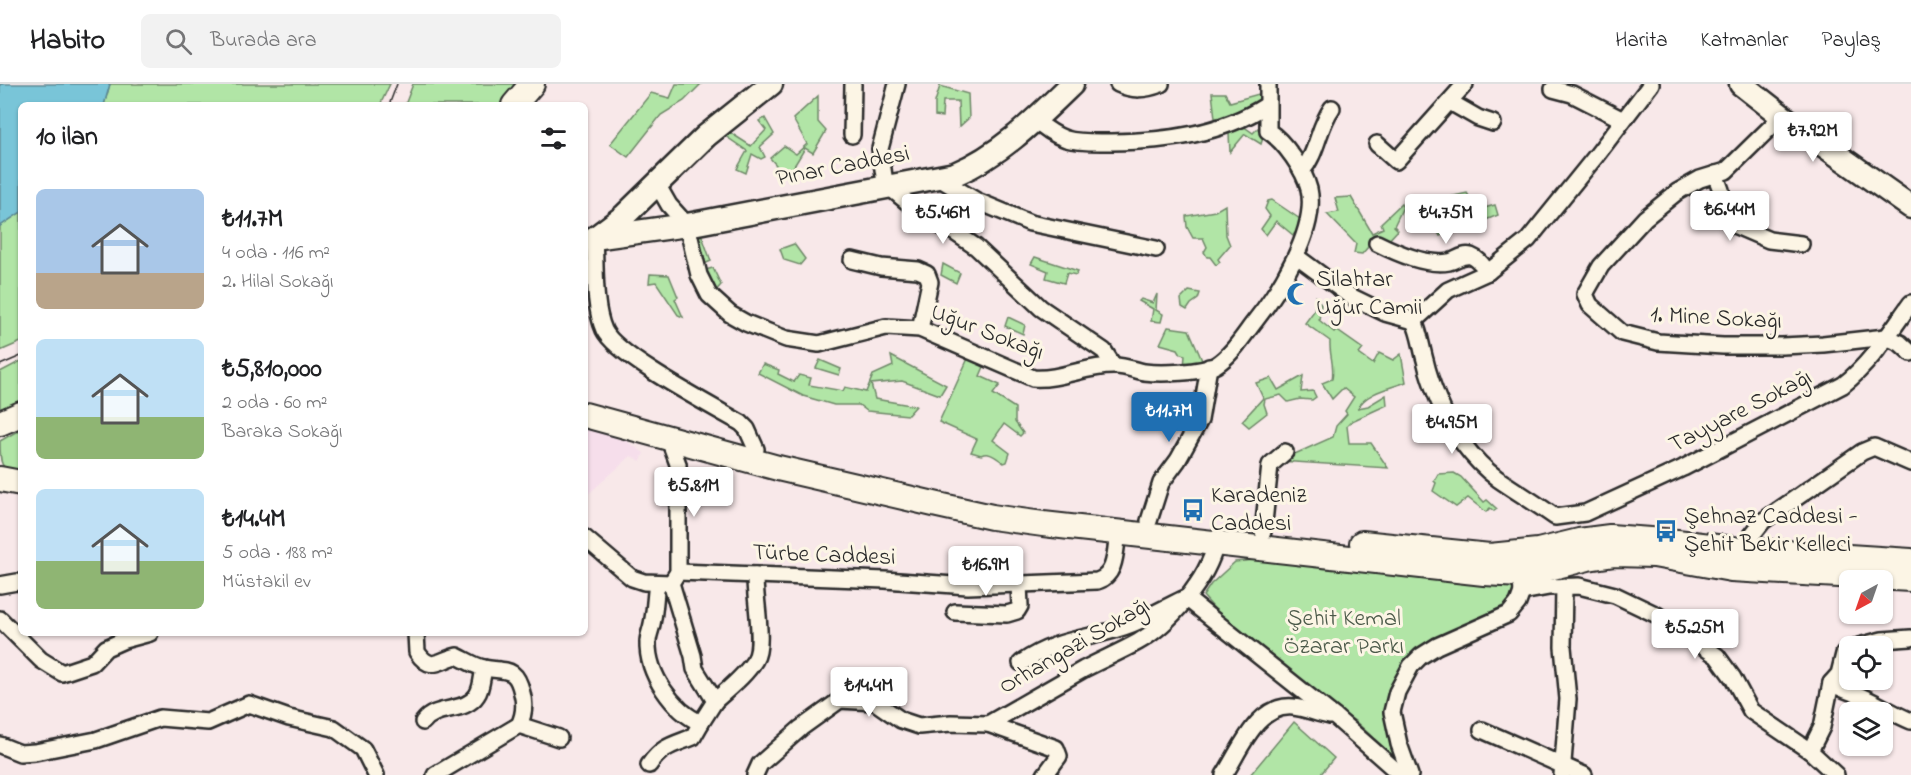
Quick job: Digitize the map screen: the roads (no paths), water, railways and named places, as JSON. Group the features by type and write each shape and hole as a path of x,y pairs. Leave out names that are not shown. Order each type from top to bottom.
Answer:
{"main road":[{"path":"517,102 532,84"},
{"path":"535,102 550,84"},
{"path":"590,241 624,216 706,136 771,84"},
{"name":"Pınar Caddesi","path":"590,241 955,174 976,165 1035,120 1072,84"},
{"path":"1741,84 1782,116 1911,207"},
{"path":"588,401 756,449 992,500 1149,521 1216,536 1444,569 1521,583 1588,558 1615,554 1654,555 1731,569 1911,579"},
{"path":"588,416 778,468 992,517 1118,532 1216,536 1263,532 1490,556 1538,551 1579,541 1610,537 1740,550 1911,561"},
{"path":"0,479 18,484"},
{"path":"0,490 18,486"}],"street":[{"path":"852,135 853,84"},
{"path":"897,84 880,149 888,186 930,221 954,232 976,248 1041,308 1104,351 1113,366"},
{"path":"1118,84 1140,90 1161,84"},
{"path":"1149,521 1161,483 1178,460 1200,420 1209,367 1216,365 1235,346 1266,307 1297,257 1309,213 1310,191 1302,171 1277,137 1268,131 1266,105 1268,84"},
{"path":"1377,144 1396,161 1465,84"},
{"path":"1414,321 1448,290 1488,272 1528,240 1651,84"},
{"path":"1553,88 1572,94 1623,120"},
{"path":"1450,102 1478,118 1493,123"},
{"path":"1035,120 1052,133 1069,140 1156,141 1196,134 1236,122 1266,105"},
{"path":"1302,171 1310,162 1323,119 1332,108"},
{"name":"1. Mine Sokağı","path":"1782,116 1726,171 1700,179 1677,192 1645,218 1593,277 1585,294 1590,305 1622,333 1658,342 1723,346 1782,346 1886,337"},
{"path":"1714,174 1721,190 1721,207 1734,225 1769,240 1801,244"},
{"path":"935,176 977,201 1030,223 1156,249"},
{"name":"Uğur Sokağı","path":"657,184 669,205 687,225 699,275 709,294 729,314 771,334 819,344 886,327 920,329 1033,378 1048,379 1113,366 1145,372 1184,371 1209,367"},
{"path":"590,241 598,310 603,329 610,340 619,349 678,387 741,423 747,429 756,449"},
{"path":"1377,243 1392,250 1435,262 1450,261 1463,255 1471,256 1479,261 1488,272"},
{"path":"1297,257 1350,296 1385,313 1414,321 1420,334 1424,359 1441,407 1468,450 1498,479 1529,498 1555,518 1561,517 1568,544"},
{"path":"852,260 881,267 918,270 927,274 930,282 920,329"},
{"name":"Tayyare Sokağı","path":"1561,517 1585,513 1683,468 1843,385 1860,372 1911,303"},
{"path":"1886,337 1911,353"},
{"path":"664,437 678,464"},
{"path":"698,446 688,449 681,455 678,464 668,579 648,642 651,658 667,697 687,717 701,723"},
{"path":"1740,550 1763,521 1862,452 1874,447 1911,463"},
{"path":"1263,532 1270,465 1286,452"},
{"name":"Türbe Caddesi","path":"588,541 632,578 644,582 755,575 968,585 1097,581 1106,578 1114,560 1118,532"},
{"name":"Orhangazi Sokağı","path":"988,724 1086,668 1139,641 1163,625 1186,598 1210,563 1216,536"},
{"path":"649,765 657,753 664,748 693,737 715,701 741,678 756,659 759,650 759,629 754,593 755,575"},
{"path":"668,579 693,656 695,669 715,701"},
{"path":"0,585 18,582"},
{"path":"1410,775 1399,744 1392,712 1397,692 1412,666 1420,656 1437,646 1509,614 1518,603 1521,583 1550,587 1579,586 1615,595 1658,615 1717,656 1733,678 1751,711 1810,751 1836,775"},
{"path":"955,612 1007,614 1017,611 1020,606 1019,584"},
{"path":"1563,770 1568,699 1563,647 1564,586"},
{"path":"1021,663 1037,652 1065,641 1132,624 1186,598 1334,716 1401,775"},
{"path":"0,619 41,660 62,673 92,663 106,648 138,636"},
{"path":"416,636 417,652 427,663 433,665 458,656 473,665 509,671 517,676 524,702 519,725 435,775"},
{"path":"1893,639 1911,638"},
{"path":"423,722 432,713 461,706 476,698 484,668"},
{"path":"1810,751 1822,727 1831,683 1839,674"},
{"path":"1831,683 1911,721"},
{"path":"755,775 760,764 801,728 840,700 875,702 901,720 919,726 951,723 988,724"},
{"path":"0,745 20,753 35,752 96,740 160,718 208,722 249,704 289,718 334,728 363,749 376,775"},
{"path":"1224,775 1264,715 1280,707 1296,707 1315,714 1334,716"},
{"name":"Orhangazi Sokağı","path":"988,724 1056,748 1059,756 1045,775"},
{"path":"519,725 559,738"},
{"path":"1482,730 1563,770 1584,775"}],"water":[{"path":"0,84 110,84 105,102 18,102 18,214 0,226"}],"tram line":[{"path":"390,102 397,84"},
{"path":"0,365 18,357"}],"place":[{"name":"Silahtar Uğur Camii","path":"1298,294"},
{"name":"Karadeniz Caddesi","path":"1193,510"},
{"name":"Şehnaz Caddesi - Şehit Bekir Kelleci","path":"1666,531"}],"park label":[{"name":"Şehit Kemal Özarar Parkı","path":"1344,633"}]}
